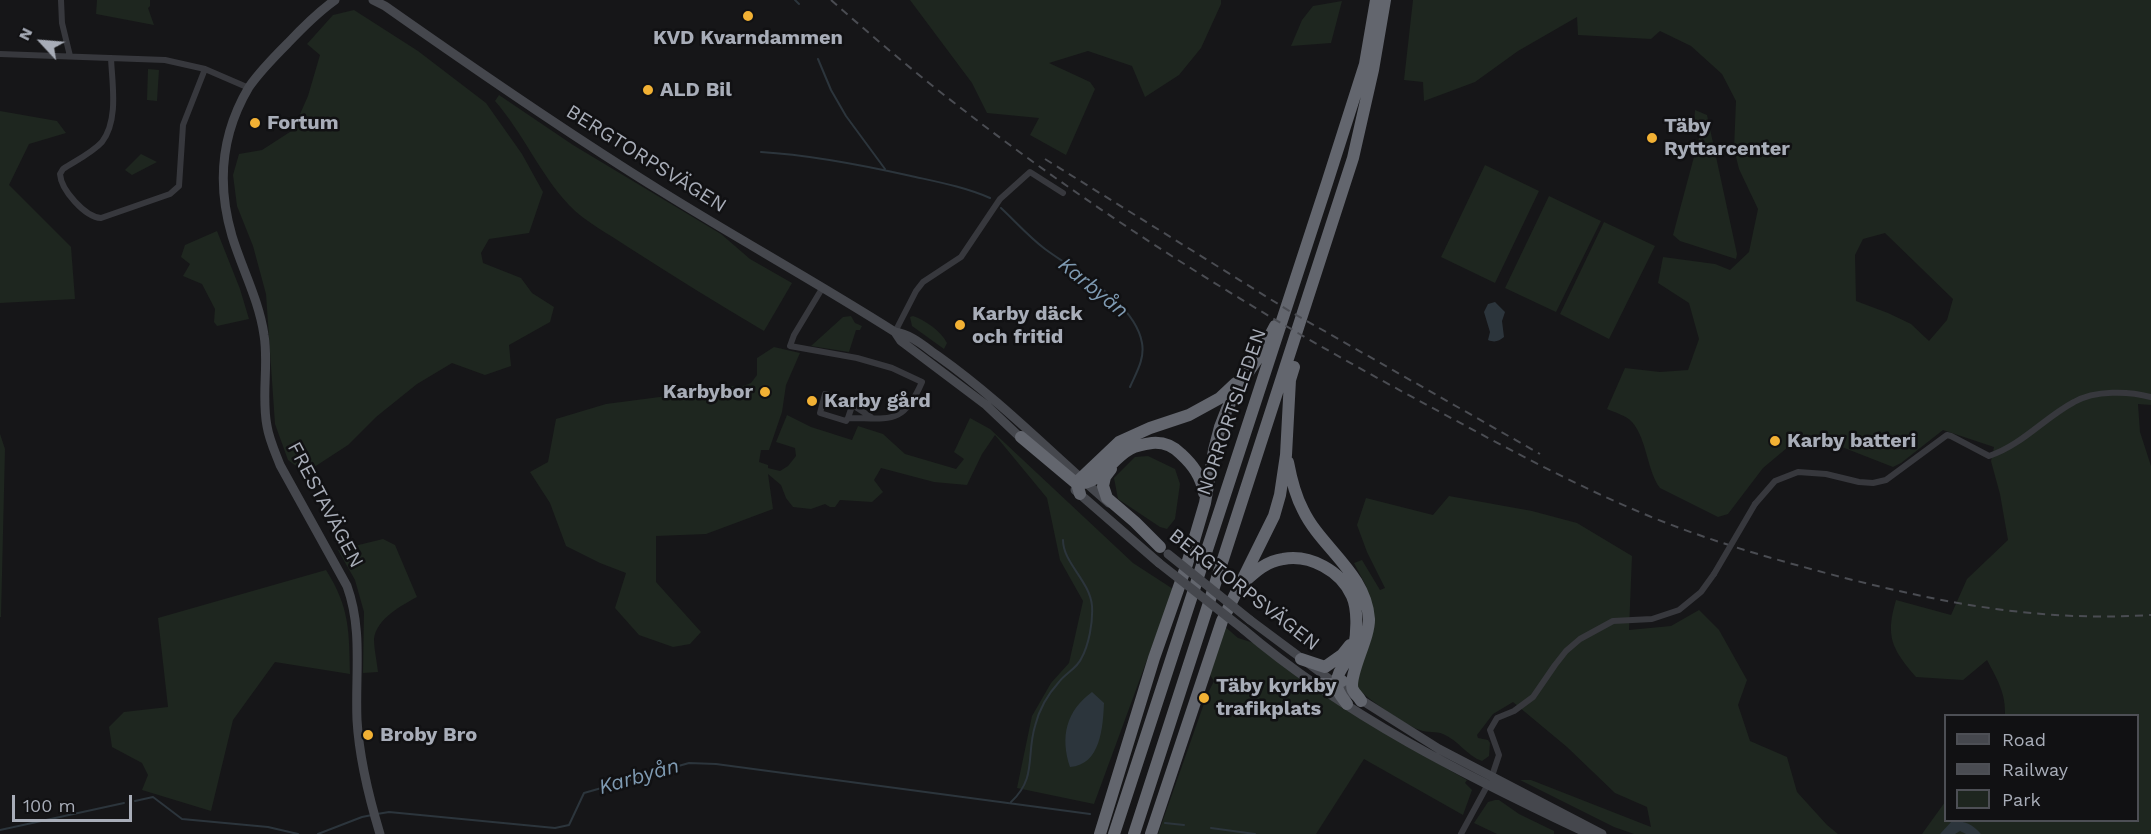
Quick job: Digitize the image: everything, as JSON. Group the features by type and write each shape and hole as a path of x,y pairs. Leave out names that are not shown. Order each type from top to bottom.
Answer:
{"highway":[{"name":"NORRORTSLEDEN","path":"1113,834 1216,517 1287,310 1365,64 1376,0"},
{"name":"NORRORTSLEDEN","path":"1134,834 1353,158 1373,70 1385,0"},
{"path":"1151,834 1222,621 1274,516 1280,495 1286,454 1290,380 1353,158"},
{"path":"1100,834 1205,503 1220,427 1246,374 1272,334 1306,247"},
{"path":"1081,485 1119,442 1150,428 1189,415 1220,398 1246,374"},
{"path":"1021,437 1081,485"},
{"path":"1081,485 1095,480 1129,450 1141,445 1157,443 1173,447 1193,465 1202,482 1205,503"},
{"path":"1286,454 1303,510 1356,579 1365,600 1369,620 1359,661 1352,678 1352,689 1362,701"},
{"path":"1118,459 1105,477 1103,486 1107,498 1164,550"},
{"path":"1234,594 1261,566 1282,559 1296,558 1320,564 1341,579 1352,596 1355,610 1354,647 1338,675 1336,684 1338,693 1347,704"},
{"path":"1301,659 1326,667 1342,655 1352,642 1355,630"},
{"path":"1317,684 1336,684 1347,677 1359,661"}],"main road":[{"name":"FRESTAVÄGEN","path":"319,12 326,0"},
{"name":"FRESTAVÄGEN","path":"335,0 319,12 265,67 249,88 226,142 222,196 232,236 259,309 265,337 266,425 272,444 280,465 347,586 355,606 357,721 380,834"},
{"name":"BERGTORPSVÄGEN","path":"373,0 383,3 563,129 663,193 895,332 901,341 986,405 1021,437"},
{"name":"BERGTORPSVÄGEN","path":"895,332 903,333 923,346 976,385 1159,563 1264,647 1396,735 1602,834"},
{"name":"BERGTORPSVÄGEN","path":"1081,485 1250,620 1336,684 1490,781 1589,834"}],"street":[{"path":"61,0 62,23 69,56"},
{"path":"0,54 165,60 205,69 249,88"},
{"path":"111,58 112,112 108,131 94,149 63,169 60,174 61,184 84,212 95,218 170,195 179,186 183,125 205,69"},
{"path":"895,332 923,282 961,257 1000,199 1030,172 1063,193"},
{"path":"823,287 794,335 790,346 857,358 892,368 922,382 915,398 899,415 891,418 871,418 848,418 846,421 820,413 825,394 847,398 851,404 871,418"},
{"path":"1461,834 1490,781 1499,755 1490,730 1497,718 1514,711 1533,697 1566,651 1580,639 1613,621 1652,619 1679,610 1701,592 1755,504 1774,481 1798,472 1826,474 1873,483 1886,480 1947,435 1989,456 2015,444 2075,401 2118,392 2151,397"},
{"path":"848,418 851,404"}],"green space":[{"path":"97,0 150,0 148,8 154,25 96,14"},
{"path":"910,0 1221,0 1221,4 1201,48 1179,75 1145,97 1132,66 1088,51 1049,63 1090,82 1095,89 1066,155 1030,135 1039,118 987,113 972,83"},
{"path":"1413,0 2151,0 2151,405 2138,404 2140,432 2151,466 2151,834 1922,834 1944,803 1944,822 2139,822 2139,714 2005,714 2002,693 1987,660 1963,680 1916,677 1896,650 1891,624 1896,600 1951,615 1967,579 2008,540 2000,494 1991,461 1994,447 1943,430 1893,467 1824,440 1794,442 1763,468 1728,514 1718,517 1660,488 1652,473 1637,429 1627,418 1607,409 1625,368 1660,372 1688,370 1699,339 1689,303 1658,283 1663,257 1715,264 1730,270 1749,252 1758,209 1739,169 1734,149 1736,101 1722,74 1691,46 1660,31 1651,39 1578,35 1577,17 1518,51 1475,82 1424,101 1423,82 1404,80","holes":["1885,233 1953,299 1947,320 1929,341 1911,324 1856,301 1855,255 1863,239"]},
{"path":"1342,1 1331,43 1291,46 1302,20 1313,6"},
{"path":"354,10 418,51 486,103 522,154 543,192 529,233 489,239 481,253 483,263 521,278 532,293 554,307 550,322 509,345 511,366 485,375 452,363 417,384 376,417 348,445 305,473 288,460 275,424 266,294 253,246 237,206 233,175 239,154 262,150 293,130 308,96 320,55 307,44 333,15"},
{"path":"148,69 159,70 157,101 147,100"},
{"path":"499,95 573,145 721,234 750,259 792,283 764,331 597,228 575,211 549,180 495,101"},
{"path":"1695,110 1707,115 1737,254 1736,259 1680,241 1673,235 1702,127 1694,125"},
{"path":"0,111 57,121 66,133 29,144 9,185 71,247 75,299 0,303"},
{"path":"141,154 157,162 132,175 125,170"},
{"path":"1485,165 1539,191 1495,283 1441,257"},
{"path":"1549,196 1601,221 1556,312 1505,288"},
{"path":"1604,222 1655,246 1609,339 1560,314"},
{"path":"217,231 249,319 217,326 214,322 215,309 202,284 183,276 190,264 181,257 185,245"},
{"path":"851,316 855,323 862,326 860,330 856,330 849,352 811,346 843,317"},
{"path":"913,316 941,334 947,343 944,349 912,326 910,317"},
{"path":"774,347 800,353 786,385 782,412 769,450 761,450 759,462 768,465 768,468 780,471 788,466 796,456 795,448 776,442 787,415 811,427 852,440 858,426 883,434 905,454 956,469 964,459 954,452 970,418 990,429 1133,563 1173,589 1094,804 1017,788 1032,716 1051,683 1069,663 1083,601 1060,560 1047,498 995,435 982,454 967,485 934,482 881,468 874,480 883,492 872,502 840,500 835,507 825,504 811,509 793,507 786,498 781,485 768,474 773,509 706,534 656,536 656,582 701,632 690,644 673,647 639,635 615,608 626,573 566,546 550,503 530,472 548,462 556,419 606,404 675,395 690,387 743,386 751,383 757,375 757,358"},
{"path":"0,434 5,449 1,617 0,617"},
{"path":"1148,456 1175,469 1180,484 1175,519 1167,529 1160,527 1118,499 1114,478 1135,457"},
{"path":"1449,496 1532,511 1577,523 1632,556 1629,630 1671,626 1699,610 1719,630 1747,680 1738,705 1750,741 1787,757 1797,792 1838,834 1634,834 1614,827 1520,780 1531,780 1651,827 1647,807 1615,793 1567,747 1513,702 1493,714 1477,735 1478,738 1488,740 1490,743 1489,756 1482,761 1443,734 1423,731 1406,723 1362,693 1357,688 1370,603 1366,586 1354,563 1362,560 1380,590 1385,588 1367,552 1357,525 1366,498 1433,515"},
{"path":"383,539 395,545 417,597 404,604 379,625 374,639 378,672 363,673 364,612 355,580 338,550"},
{"path":"326,570 340,596 347,620 350,674 275,662 233,720 211,811 142,790 148,775 142,763 112,747 109,727 124,712 168,707 158,618"},
{"path":"1223,625 1238,638 1254,643 1332,697 1467,780 1465,783 1472,790 1463,815 1364,759 1316,834 1158,834 1214,681 1210,675 1213,656"},
{"path":"1499,800 1519,814 1554,831 1554,834 1497,834 1474,823 1488,802"}],"shaded area":[{"path":"1495,302 1505,312 1502,321 1504,337 1495,341 1488,340 1490,332 1484,312 1488,304"},
{"path":"1092,692 1104,703 1101,733 1094,752 1088,759 1080,765 1070,767 1066,745 1068,725 1076,708"},
{"path":"1951,822 1961,822 1975,828 1981,834 1966,834 1960,831 1955,834 1940,834"}],"waterway":[{"path":"795,0 799,4"},
{"path":"818,59 831,90 846,116 885,169"},
{"path":"761,152 818,158 874,168 951,185 990,198"},
{"name":"Karbyån","path":"1001,208 1039,244 1102,289 1128,314 1137,328 1143,349 1130,387"},
{"path":"1011,802 1019,793 1028,775 1032,737 1041,708 1055,687 1079,662 1090,633 1092,612 1090,597 1067,556 1063,540"},
{"name":"Karbyån","path":"377,814 389,812 555,828 569,825 584,793 689,763 716,764 1090,814"},
{"name":"Karbyån","path":"135,801 153,797 182,819 268,827 298,834"},
{"name":"Karbyån","path":"0,830 124,803"},
{"name":"Karbyån","path":"318,834 372,815"},
{"path":"1165,823 1184,825"},
{"path":"1211,828 1255,834"}],"railway":[{"path":"831,0 925,80 1011,146 1180,261 1356,366 1590,490 1649,516 1720,542 1880,587 1994,609 2071,616 2151,615"},
{"path":"1045,159 1291,312 1540,454"}],"place":[{"name":"KVD Kvarndammen","path":"748,16"},
{"name":"ALD Bil","path":"648,90"},
{"name":"Fortum","path":"255,123"},
{"name":"Täby Ryttarcenter","path":"1652,138"},
{"name":"Karby däck och fritid","path":"960,325"},
{"name":"Karbybor","path":"765,392"},
{"name":"Karby gård","path":"812,401"},
{"name":"Karby batteri","path":"1775,441"},
{"name":"Täby kyrkby trafikplats","path":"1204,698"},
{"name":"Broby Bro","path":"368,735"}]}
